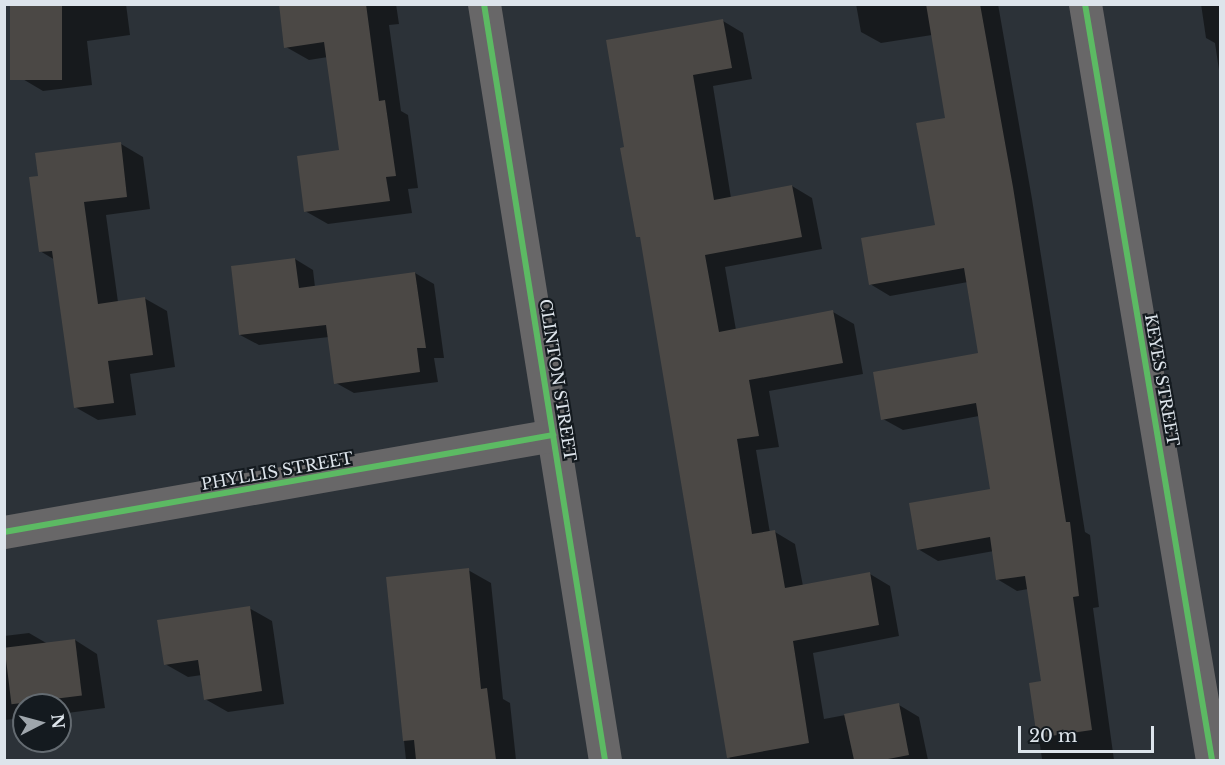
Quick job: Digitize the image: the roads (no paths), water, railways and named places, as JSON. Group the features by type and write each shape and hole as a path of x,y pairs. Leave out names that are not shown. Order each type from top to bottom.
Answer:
{"street":[{"name":"CLINTON STREET","path":"483,4 605,760"},
{"name":"KEYES STREET","path":"1085,4 1212,760"},
{"name":"PHYLLIS STREET","path":"4,532 554,435"}]}
